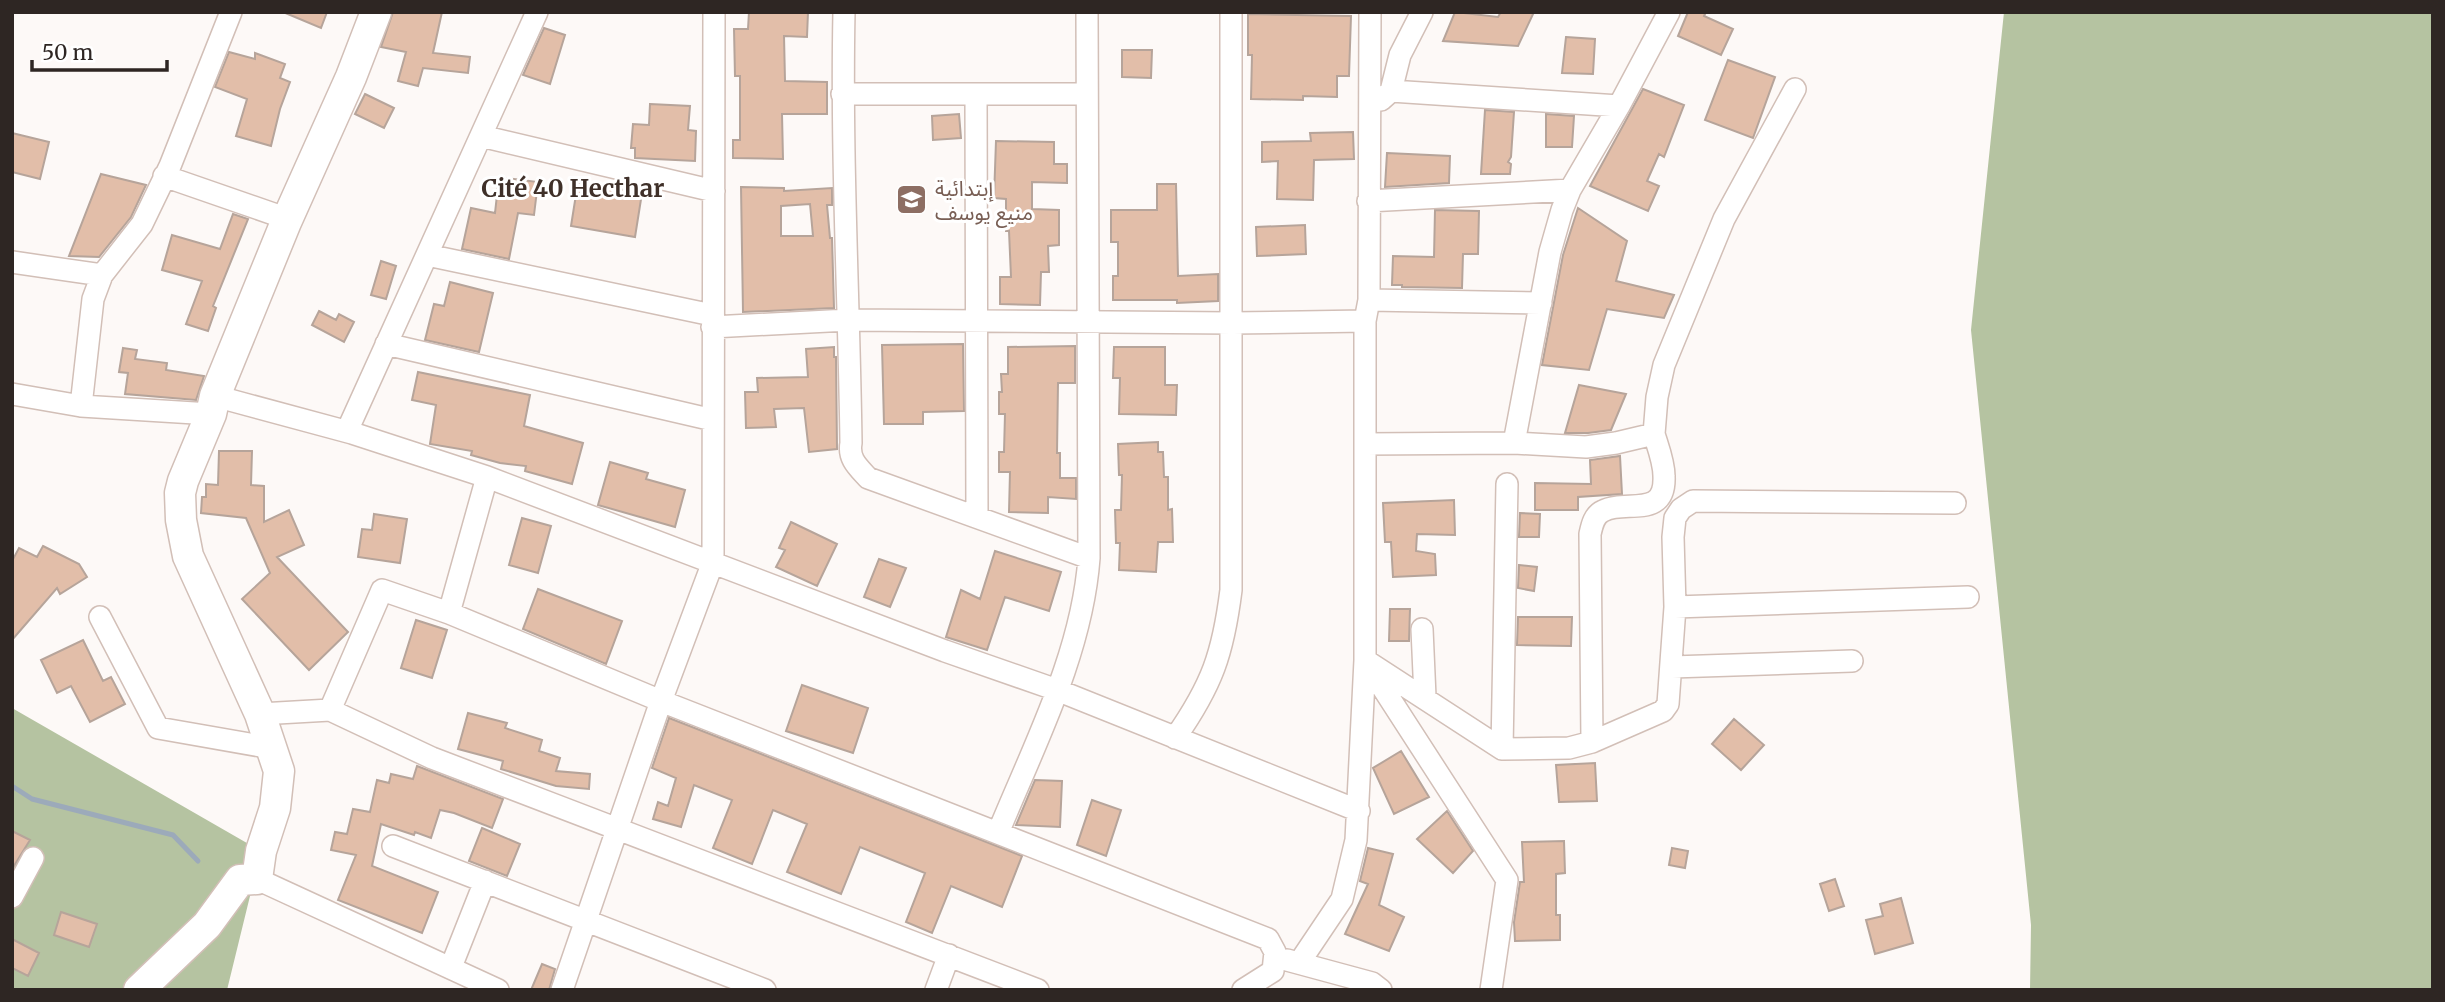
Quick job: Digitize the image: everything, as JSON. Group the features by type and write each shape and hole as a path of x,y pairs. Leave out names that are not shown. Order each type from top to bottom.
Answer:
{"main road":[{"path":"139,990 207,925 240,880 257,880 261,851 275,808 279,771 260,714 188,556 183,537 180,493 288,219 351,77 376,12"}],"street":[{"path":"81,406 93,299 102,275 142,224 231,12"},
{"path":"347,432 537,12"},
{"path":"562,990 661,701 713,562 714,12"},
{"path":"844,12 842,94 851,443 849,452 868,478 1089,558"},
{"path":"998,834 1057,690 1085,603 1089,558 1087,12"},
{"path":"1175,738 1210,682 1226,631 1231,590 1231,12"},
{"path":"1299,963 1342,899 1356,840 1359,811 1365,660 1370,12"},
{"path":"1370,111 1391,91 1400,55 1422,12"},
{"path":"1514,443 1550,252 1570,190 1669,12"},
{"path":"1592,741 1590,534 1594,519 1603,510 1645,505 1657,500 1663,491 1664,475 1654,434 1657,397 1664,365 1724,219 1795,89"},
{"path":"1391,91 1619,106"},
{"path":"842,94 1087,94"},
{"path":"976,94 976,516"},
{"path":"481,136 714,191"},
{"path":"164,176 288,219"},
{"path":"1368,201 1570,190"},
{"path":"426,255 712,321 1232,323 1367,311 1541,303"},
{"path":"12,262 102,275"},
{"path":"386,344 713,420"},
{"path":"12,394 81,406 213,405 347,432 486,477 1057,690 1359,811"},
{"path":"1365,444 1514,443 1586,447 1654,434"},
{"path":"449,613 486,477"},
{"path":"1502,749 1507,484"},
{"path":"1365,660 1502,749 1569,748 1663,711 1668,704 1675,607 1675,518 1681,509 1693,501 1955,503"},
{"path":"330,710 382,590 449,613 661,701 1268,939 1275,957 1273,971 1243,990"},
{"path":"1675,607 1968,597"},
{"path":"100,618 158,728 272,748"},
{"path":"1422,629 1425,697"},
{"path":"1365,660 1507,880 1492,990"},
{"path":"1672,667 1852,661"},
{"path":"260,714 330,710 432,758 1038,990"},
{"path":"393,846 765,990"},
{"path":"12,897 33,858"},
{"path":"257,880 498,990"},
{"path":"451,967 485,881"},
{"path":"936,990 949,955"},
{"path":"1275,957 1371,983 1381,990"}],"green space":[{"path":"2004,12 2433,12 2433,990 2030,990 2031,925 1971,330"},
{"path":"12,708 261,851 227,990 12,990"}],"building":[{"path":"283,12 327,12 321,28"},
{"path":"393,12 442,12 433,53 470,57 468,73 423,68 418,86 398,81 406,52 381,47"},
{"path":"749,12 808,12 807,37 784,36 785,81 827,82 827,114 782,114 783,159 733,158 733,140 740,140 740,76 735,76 734,29 748,29"},
{"path":"1455,12 1498,17 1501,12 1534,12 1518,46 1443,41"},
{"path":"1688,12 1706,12 1704,16 1733,29 1721,55 1678,36"},
{"path":"1248,14 1351,16 1349,76 1337,76 1337,97 1303,96 1303,100 1251,99 1252,55 1248,55"},
{"path":"544,28 565,35 550,84 523,75"},
{"path":"1566,37 1595,39 1593,74 1562,73"},
{"path":"1122,50 1152,50 1151,78 1122,77"},
{"path":"229,52 255,59 255,53 285,64 280,78 290,82 271,146 236,136 247,99 215,87"},
{"path":"1728,60 1775,77 1753,138 1705,120"},
{"path":"1643,89 1684,105 1664,157 1659,154 1647,181 1659,186 1648,211 1590,186"},
{"path":"365,94 394,108 384,128 355,114"},
{"path":"650,104 690,106 688,130 696,131 695,161 635,158 635,148 631,148 633,124 649,125"},
{"path":"1485,110 1514,112 1511,157 1508,162 1511,164 1510,174 1481,174"},
{"path":"959,114 961,138 933,140 932,116"},
{"path":"1546,114 1574,116 1572,147 1546,147"},
{"path":"1353,132 1354,159 1314,160 1313,200 1277,199 1278,161 1262,162 1262,142 1311,141 1310,133"},
{"path":"12,133 49,142 40,179 12,172"},
{"path":"996,141 1054,142 1054,164 1067,164 1067,183 1032,182 1032,209 1059,210 1059,245 1048,246 1049,272 1041,272 1040,305 1000,304 1000,277 1011,277 1006,199 994,198"},
{"path":"1387,153 1450,156 1449,183 1385,187"},
{"path":"101,174 146,185 131,217 99,257 69,256"},
{"path":"499,177 538,182 534,215 518,213 509,259 462,249 471,208 495,213"},
{"path":"578,182 642,193 635,237 571,226"},
{"path":"1157,184 1176,184 1178,276 1218,274 1218,301 1177,303 1177,300 1113,300 1113,276 1118,276 1118,242 1111,242 1111,210 1157,210"},
{"path":"741,187 784,188 784,191 832,188 832,205 827,205 832,238 834,308 743,312","holes":["810,204 813,236 781,236 781,206"]},
{"path":"1578,208 1627,241 1616,281 1674,295 1664,318 1607,309 1589,370 1542,365 1563,255"},
{"path":"1435,210 1479,211 1478,254 1463,254 1462,288 1392,285 1393,256 1434,257"},
{"path":"233,214 248,219 213,306 216,308 208,331 186,324 202,281 162,270 172,235 220,249"},
{"path":"1305,225 1306,254 1257,256 1256,227"},
{"path":"381,261 396,266 386,299 371,295"},
{"path":"450,282 493,293 479,352 425,340 434,304 444,306"},
{"path":"319,311 336,320 339,314 354,322 344,342 312,325"},
{"path":"963,344 964,411 923,412 923,424 884,424 882,345"},
{"path":"1075,346 1075,383 1058,383 1057,453 1060,453 1060,478 1076,478 1076,499 1048,497 1048,513 1009,512 1010,472 999,472 999,452 1004,452 1005,414 999,414 999,392 1002,392 1001,374 1008,374 1008,347"},
{"path":"834,347 837,449 809,452 804,408 774,409 776,427 746,428 745,392 758,392 757,378 808,377 806,349"},
{"path":"1114,347 1165,347 1165,385 1177,385 1176,415 1119,414 1120,378 1113,378"},
{"path":"123,348 137,350 135,359 167,363 166,370 204,376 196,400 125,394 128,373 119,372"},
{"path":"418,372 530,395 524,426 583,443 572,484 525,471 526,466 500,463 471,455 472,451 430,444 436,405 412,400"},
{"path":"1579,385 1626,394 1611,430 1565,433"},
{"path":"1158,442 1158,452 1163,452 1164,477 1168,477 1168,510 1172,509 1173,542 1158,542 1156,572 1119,570 1120,543 1116,543 1115,510 1121,510 1122,475 1119,475 1118,444"},
{"path":"219,451 252,451 251,485 264,486 264,522 289,510 304,545 277,557 348,632 309,670 242,599 270,573 246,518 201,513 202,497 206,497 206,484 218,485"},
{"path":"1620,456 1622,494 1578,497 1578,510 1535,510 1535,483 1591,484 1590,460"},
{"path":"610,462 648,473 646,479 685,490 675,527 598,505"},
{"path":"1454,500 1455,535 1417,534 1416,551 1435,554 1436,575 1393,577 1391,542 1385,542 1383,503"},
{"path":"1520,513 1540,514 1539,537 1519,537"},
{"path":"374,514 407,519 400,563 358,557 362,529 372,530"},
{"path":"522,518 551,526 538,573 509,565"},
{"path":"791,522 837,544 817,586 776,567 785,550 779,548"},
{"path":"43,546 79,564 87,577 60,594 57,588 12,640 12,561 19,548 37,557"},
{"path":"995,551 1061,572 1049,611 1005,597 987,650 946,637 961,590 980,599"},
{"path":"879,559 906,568 890,607 864,597"},
{"path":"1519,565 1537,567 1534,591 1518,588"},
{"path":"538,589 622,621 606,664 523,629"},
{"path":"1390,609 1410,609 1409,641 1389,641"},
{"path":"1518,617 1572,617 1571,646 1517,645"},
{"path":"416,620 447,630 432,678 401,668"},
{"path":"83,640 103,681 111,677 125,704 90,722 71,686 57,693 41,660"},
{"path":"802,685 868,708 853,753 786,731"},
{"path":"468,713 507,723 505,728 542,740 539,751 560,758 556,771 590,774 589,789 556,786 501,769 503,761 458,749"},
{"path":"669,718 1022,856 1002,907 951,886 932,933 906,922 925,873 860,847 841,894 787,872 807,824 773,810 752,864 713,848 732,800 694,785 681,827 653,819 658,802 668,806 676,778 652,768"},
{"path":"1734,719 1764,745 1741,770 1712,744"},
{"path":"1401,751 1429,797 1394,814 1373,768"},
{"path":"1595,763 1597,801 1559,802 1556,765"},
{"path":"417,766 503,799 492,828 440,810 431,838 381,824 372,866 438,892 422,933 338,900 356,855 331,850 335,832 347,834 353,809 370,812 377,780 389,783 391,774 413,779"},
{"path":"1035,780 1062,781 1060,827 1016,825"},
{"path":"1092,800 1121,810 1106,856 1077,845"},
{"path":"1447,811 1473,851 1453,873 1417,839"},
{"path":"482,828 520,844 507,876 469,861"},
{"path":"12,831 30,840 12,869"},
{"path":"1564,841 1565,873 1556,874 1556,915 1560,915 1560,940 1515,941 1514,922 1520,882 1524,882 1522,842"},
{"path":"1368,848 1393,854 1379,905 1404,917 1389,951 1345,934 1368,884 1360,881"},
{"path":"1672,848 1688,851 1685,868 1669,865"},
{"path":"1835,879 1844,906 1829,911 1820,884"},
{"path":"1901,898 1913,943 1875,954 1866,920 1883,916 1880,904"},
{"path":"61,912 97,924 89,947 54,935"},
{"path":"12,939 39,953 28,976 12,968"},
{"path":"542,964 555,969 549,990 531,990"}],"waterway":[{"path":"12,786 32,799 173,835 198,861"}],"place":[{"name":"إبتدائية منيع يوسف","path":"912,200"}],"district":[{"name":"Cité 40 Hecthar","path":"573,188"}]}
